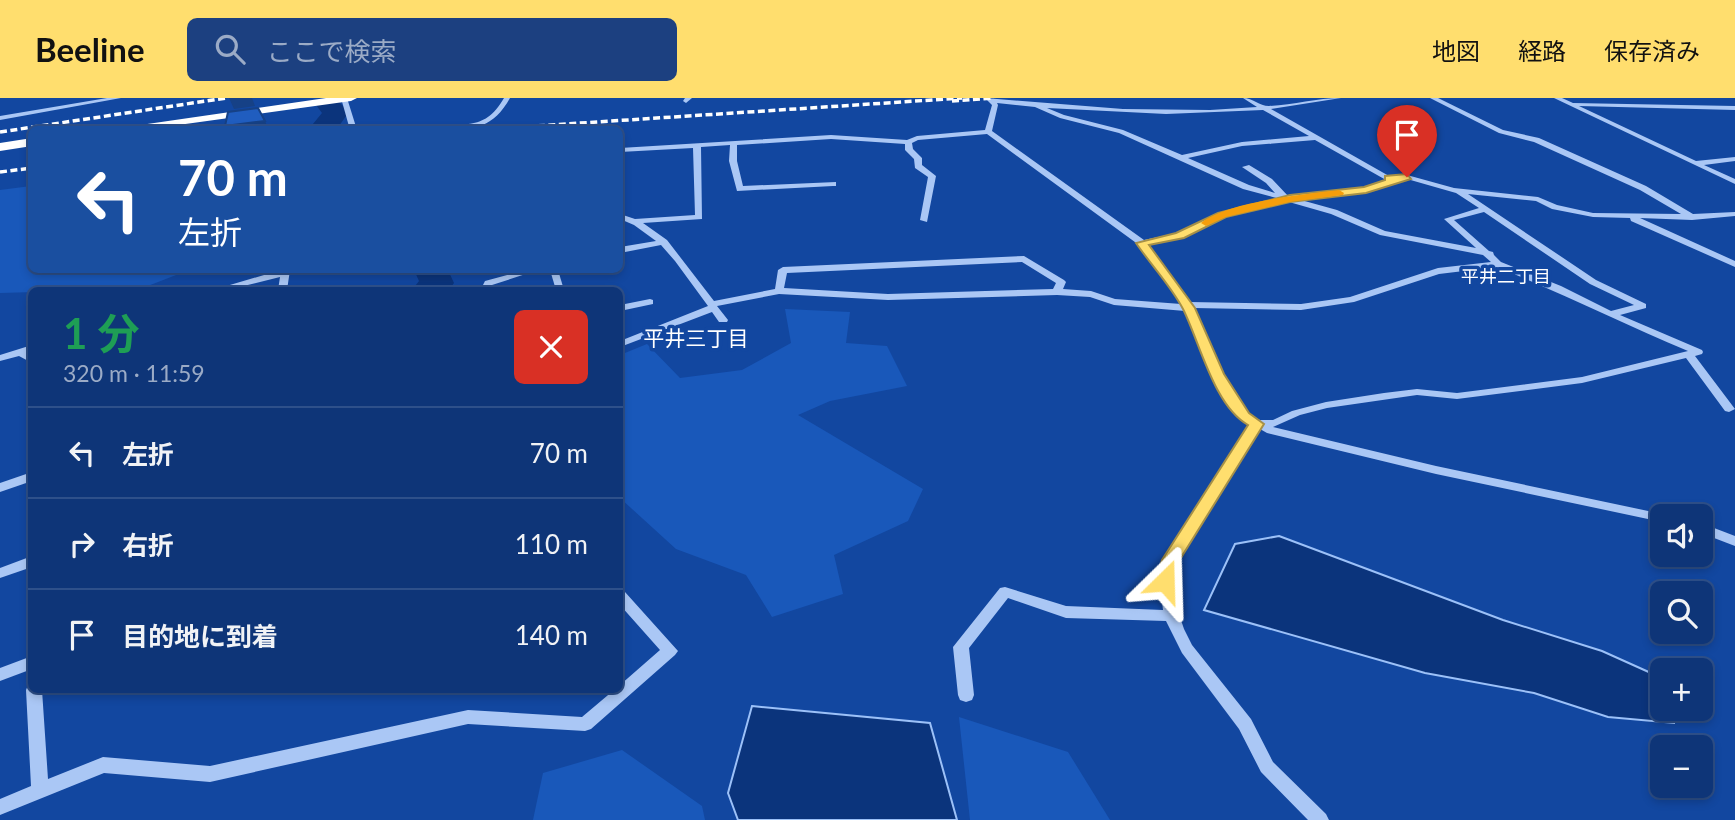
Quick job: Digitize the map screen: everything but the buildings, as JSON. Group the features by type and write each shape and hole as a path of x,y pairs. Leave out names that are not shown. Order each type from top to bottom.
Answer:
{"highway":[{"path":"141,126 351,98"},
{"path":"0,146 28,142"}],"street":[{"path":"37,112 60,98"},
{"path":"0,118 118,98"},
{"path":"344,98 353,126"},
{"path":"465,126 482,124 500,114 508,98"},
{"path":"1142,243 1180,235 1222,215 1287,198 1366,190 1393,181 1246,98"},
{"path":"988,132 991,99 1038,107 1268,110 1338,98"},
{"path":"1433,98 1501,132 1536,140 1621,178 1692,217"},
{"path":"1557,98 1735,182"},
{"path":"1571,104 1735,108"},
{"path":"1038,107 1062,117 1121,131 1246,187 1287,198 1383,233 1490,254"},
{"path":"623,150 831,137 908,142 917,138 988,132 1142,243 1187,307 1217,374 1244,416 1256,424 1270,430 1436,470 1650,515"},
{"path":"1180,158 1242,144 1314,138"},
{"path":"908,142 909,150 918,158 918,166 932,176 924,220"},
{"path":"734,143 733,161 740,189 833,184"},
{"path":"623,217 637,221 699,217 697,145"},
{"path":"1695,163 1735,159"},
{"path":"1246,167 1269,181 1287,198"},
{"path":"1388,178 1407,177 1457,190 1520,196 1577,213 1630,217 1735,214"},
{"path":"1457,190 1482,210 1593,282 1643,306 1610,314"},
{"path":"1482,210 1448,219 1498,264"},
{"path":"1630,217 1735,264"},
{"path":"637,221 664,242 723,320"},
{"path":"623,249 664,242"},
{"path":"779,291 783,270 1024,259 1061,282 1057,292"},
{"path":"623,343 660,331 685,316 712,306 779,291 888,297 1057,292 1091,294 1115,302 1187,307 1301,307 1351,300 1438,271 1498,264 1558,288 1698,352 1582,380 1457,396 1417,392 1384,396 1326,405 1296,413 1275,423 1256,424"},
{"path":"228,287 277,273"},
{"path":"487,287 488,283 523,273"},
{"path":"623,307 650,302"},
{"path":"0,358 26,350"},
{"path":"1689,355 1729,409"},
{"path":"1256,424 1171,560 1165,581 1170,616 1188,653 1246,725 1265,765 1321,820"},
{"path":"0,488 28,478"},
{"path":"1713,533 1735,541"},
{"path":"0,573 28,562"},
{"path":"967,695 961,647 1005,592 1066,612 1170,616"},
{"path":"623,599 670,651 623,692"},
{"path":"0,675 28,664"},
{"path":"34,693 40,789"},
{"path":"0,807 103,765 210,774 468,717 586,724 622,693"}],"shaded area":[{"path":"28,186 28,273 181,273 145,287 28,287 28,292 0,293 0,190"},
{"path":"785,309 850,312 846,343 887,346 907,386 830,401 798,415 923,489 908,521 834,555 843,594 772,617 746,575 676,549 623,501 623,354 647,344 680,378 742,370 791,343"},
{"path":"1279,536 1503,620 1602,651 1650,673 1650,721 1608,717 1534,693 1425,673 1204,610 1235,544"},
{"path":"752,706 930,723 957,820 738,820 728,793"},
{"path":"959,717 1068,752 1110,820 970,820"},
{"path":"622,750 702,806 705,820 533,820 543,773"}],"waterway":[{"path":"324,126 337,112 328,105"},
{"path":"432,273 437,283 432,287"}],"railway":[{"path":"40,126 226,98"},
{"path":"536,126 962,98"},
{"path":"952,101 994,98"},
{"path":"0,132 28,128"},
{"path":"0,172 28,168"}],"slow traffic":[{"path":"1206,223 1222,215 1290,199 1339,193"}],"district":[{"name":"平井二丁目","path":"1506,276"},
{"name":"平井三丁目","path":"696,337"}],"route":[{"path":"1165,581 1171,560 1256,424 1244,416 1217,374 1189,308 1142,243 1180,235 1222,215 1290,199 1366,190 1393,181 1388,178 1407,177"}]}
